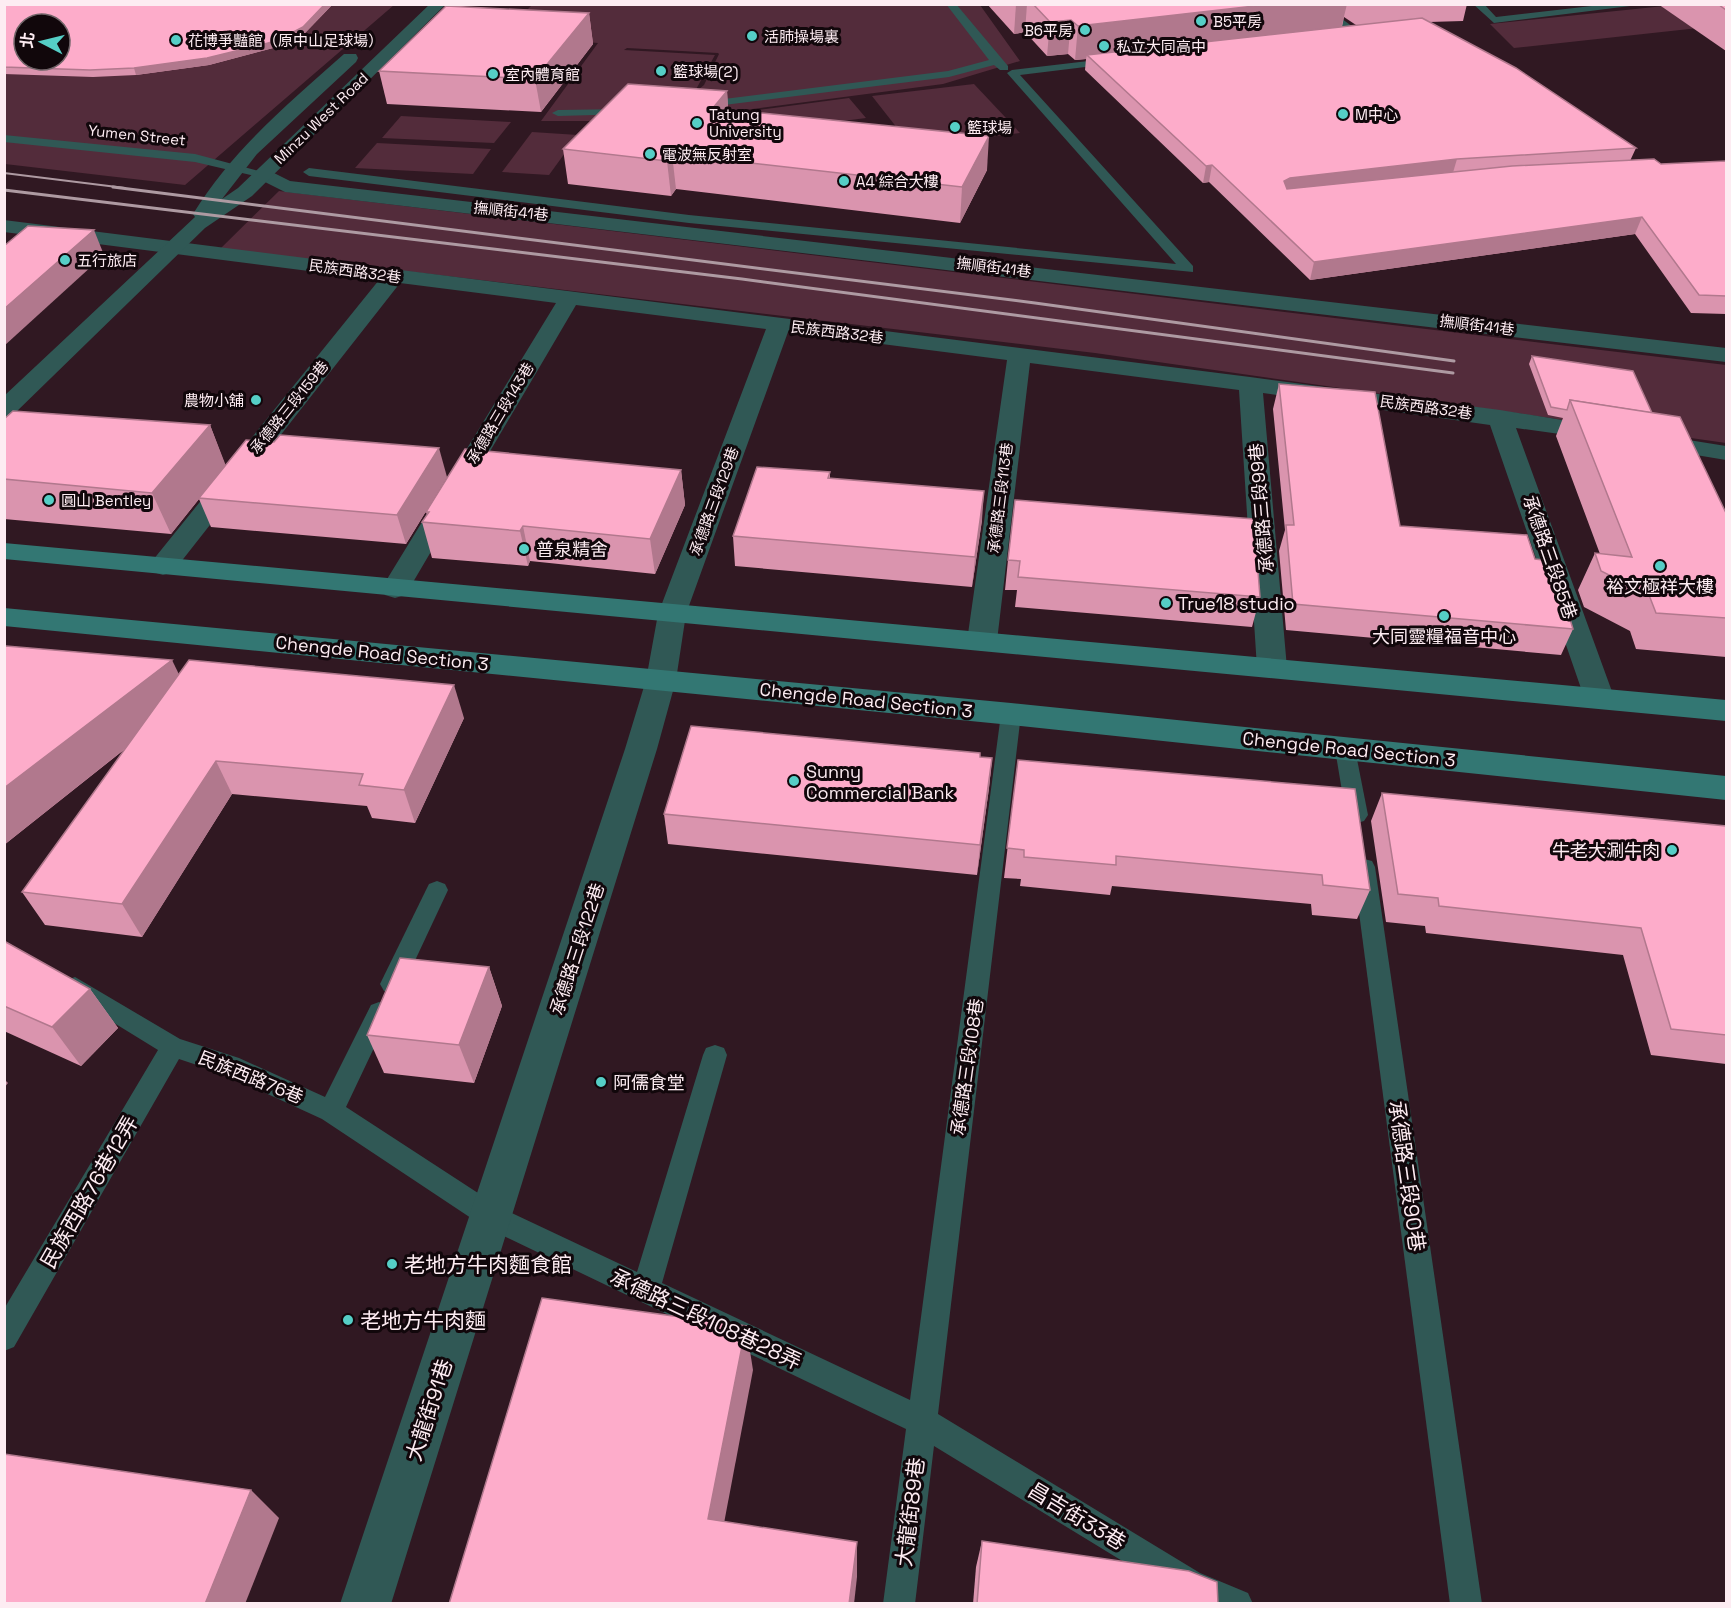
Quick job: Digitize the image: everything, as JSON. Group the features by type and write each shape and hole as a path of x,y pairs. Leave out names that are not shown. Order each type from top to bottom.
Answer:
{"main road":[{"path":"4,551 395,589 1599,697 1726,711"},
{"name":"Chengde Road Section 3","path":"4,617 1011,714 1726,788"}],"street":[{"name":"Minzu West Road","path":"4,410 198,224 245,192 439,4"},
{"name":"Minzu West Road","path":"198,224 216,190 236,166 364,46"},
{"path":"264,174 309,172"},
{"name":"撫順街41巷","path":"264,174 285,186 1726,355"},
{"name":"民族西路32巷","path":"4,226 1250,384 1500,417 1726,453"},
{"name":"承德路三段159巷","path":"163,566 393,277"},
{"name":"承德路三段143巷","path":"395,589 569,298"},
{"name":"承德路三段129巷","path":"661,680 672,614 779,325"},
{"name":"承德路三段113巷","path":"982,641 1019,355"},
{"name":"承德路三段99巷","path":"1250,384 1272,668"},
{"name":"承德路三段85巷","path":"1500,417 1599,697"},
{"name":"承德路三段122巷","path":"492,1217 661,680"},
{"name":"大龍街91巷","path":"365,1604 492,1217"}],"lane":[{"path":"309,172 689,219 1188,269 1012,74 996,61 951,4"},
{"path":"1315,4 1362,33 1333,36"},
{"path":"1478,4 1494,20 1641,4"},
{"path":"1012,74 1131,60"},
{"path":"682,107 949,74 996,61"},
{"path":"558,113 636,111"},
{"name":"Yumen Street","path":"4,138 195,158 264,174"},
{"name":"承德路三段108巷","path":"920,1420 1011,714"},
{"name":"承德路三段90巷","path":"1345,749 1357,816 1466,1604"},
{"path":"331,1111 437,890"},
{"name":"民族西路76巷","path":"59,978 173,1047 230,1065 331,1111 492,1217"},
{"name":"民族西路76巷12弄","path":"4,1337 173,1047"},
{"path":"646,1290 715,1055"},
{"name":"承德路三段108巷28弄","path":"492,1217 920,1420"},
{"name":"大龍街89巷","path":"899,1604 920,1420"},
{"name":"昌吉街33巷","path":"920,1420 1189,1584 1237,1604"}],"shaded area":[{"path":"5,5 394,5 185,185 5,164"},
{"path":"532,5 980,5 1020,61 943,84 715,114 613,121 541,121 598,43 502,35","holes":["627,48 718,53 704,85 694,93 715,55 624,50"]},
{"path":"1674,5 1726,25 1514,48 1490,24"},
{"path":"974,84 1020,133 912,147 872,96"},
{"path":"849,98 866,118 774,130 759,110"},
{"path":"401,116 511,122 494,143 382,138"},
{"path":"532,132 578,135 549,175 502,172"},
{"path":"377,143 491,149 473,174 355,168"},
{"path":"279,191 1726,365 1726,443 1095,353 220,249"}],"building":[{"name":"花博爭豔館（原中山足球場）","path":"4,4 325,4 303,27 276,41 207,58 134,68 90,70 72,69 72,12 12,12 12,67 4,67"},
{"path":"1033,4 1273,4 1078,26 1071,20 1050,22"},
{"path":"1718,4 1726,4 1726,10"},
{"path":"446,6 589,13 535,79 379,71"},
{"path":"1422,18 1516,68 1636,148 1457,159 1290,178 1284,181 1287,189 1512,166 1654,159 1661,164 1726,161 1726,296 1699,295 1642,217 1314,262 1212,165 1206,166 1087,55"},
{"path":"628,84 727,91 713,108 989,136 962,187 672,154 667,161 563,149"},
{"path":"28,226 94,230 4,309 4,246"},
{"path":"1532,356 1633,371 1652,413 1570,400 1567,410 1551,407"},
{"path":"1279,384 1375,392 1400,526 1527,535 1535,559 1552,561 1573,629 1293,604 1286,525 1294,525"},
{"path":"1570,400 1680,417 1726,513 1726,618 1656,613 1649,595 1601,571 1595,553 1632,557"},
{"path":"13,411 210,425 152,493 4,479 4,419"},
{"path":"280,435 439,448 397,515 199,498 246,440 274,442"},
{"path":"465,449 681,470 650,539 523,526 520,531 422,522"},
{"path":"757,467 830,472 828,478 984,491 975,557 733,536"},
{"path":"1015,500 1254,519 1260,597 1018,577 1020,561 1008,560"},
{"path":"4,647 172,660 4,788"},
{"path":"189,660 454,685 404,790 359,785 363,774 216,761 122,904 22,892"},
{"path":"691,726 980,753 980,757 992,758 980,845 664,814"},
{"path":"1018,760 1355,789 1370,890 1323,885 1322,875 1116,856 1116,865 1024,857 1024,850 1007,848"},
{"path":"1382,793 1726,826 1726,1035 1671,1029 1641,928 1439,906 1438,898 1398,894"},
{"path":"4,941 90,989 52,1027 4,1006"},
{"path":"400,958 489,967 459,1045 367,1035"},
{"path":"542,1298 746,1326 708,1519 857,1542 849,1604 449,1604"},
{"path":"4,1454 251,1490 205,1604 4,1604"},
{"path":"982,1541 1189,1571 1217,1582 1218,1604 977,1604"}],"railway":[{"path":"4,173 125,188"},
{"path":"113,187 1035,303 1454,361"},
{"path":"4,190 742,279 1453,373"}],"place":[{"name":"B5平房","path":"1201,21"},
{"name":"B6平房","path":"1085,30"},
{"name":"活肺操場裏","path":"752,36"},
{"name":"花博爭豔館（原中山足球場）","path":"176,40"},
{"name":"私立大同高中","path":"1104,46"},
{"name":"籃球場(2)","path":"661,71"},
{"name":"室內體育館","path":"493,74"},
{"name":"M中心","path":"1343,114"},
{"name":"Tatung University","path":"697,123"},
{"name":"籃球場","path":"955,127"},
{"name":"電波無反射室","path":"650,154"},
{"name":"A4 綜合大樓","path":"844,181"},
{"name":"五行旅店","path":"65,260"},
{"name":"農物小舖","path":"256,400"},
{"name":"圓山 Bentley","path":"49,500"},
{"name":"普泉精舍","path":"524,549"},
{"name":"裕文極祥大樓","path":"1660,566"},
{"name":"True18 studio","path":"1166,603"},
{"name":"大同靈糧福音中心","path":"1444,616"},
{"name":"Sunny Commercial Bank","path":"794,781"},
{"name":"牛老大涮牛肉","path":"1672,850"},
{"name":"阿儒食堂","path":"601,1082"},
{"name":"老地方牛肉麵食館","path":"392,1264"},
{"name":"老地方牛肉麵","path":"348,1320"}]}
